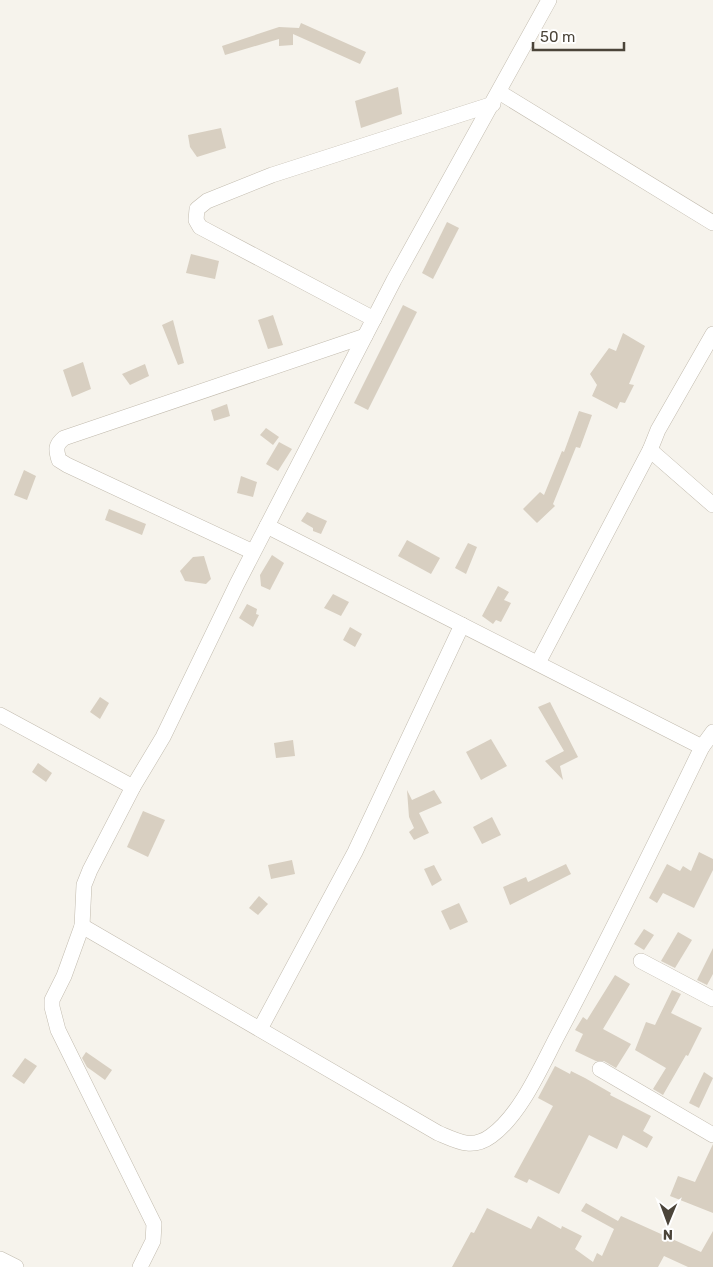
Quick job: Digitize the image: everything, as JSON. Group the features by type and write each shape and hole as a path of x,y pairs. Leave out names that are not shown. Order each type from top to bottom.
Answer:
{"street":[{"path":"140,1267 154,1241 154,1224 58,1030 52,1007 54,993 64,976 82,926 84,885 133,786 164,737 253,552 374,319 549,0"},
{"path":"374,319 200,227 196,220 197,209 207,201 272,176 496,98 713,224"},
{"path":"538,662 650,450 658,430 713,334"},
{"path":"253,552 67,465 59,460 56,448 58,443 64,438 366,336"},
{"path":"650,450 713,505"},
{"path":"267,526 702,747"},
{"path":"260,1029 355,852 462,625"},
{"path":"0,715 133,786"},
{"path":"82,926 438,1133 471,1145 492,1136 507,1121 529,1088 606,943 702,747 713,732"},
{"path":"641,961 713,999"},
{"path":"600,1069 713,1135"},
{"path":"0,1259 16,1267"}],"building":[{"path":"301,23 366,52 360,64 293,34 293,45 279,46 279,39 225,55 222,46 279,27 299,28"},
{"path":"398,87 402,114 361,128 355,101"},
{"path":"221,128 226,148 197,157 190,147 188,135"},
{"path":"447,222 459,228 433,279 422,273"},
{"path":"191,254 219,261 215,279 186,273"},
{"path":"403,305 417,312 368,410 354,403"},
{"path":"273,315 283,345 268,349 258,320"},
{"path":"173,320 184,363 178,365 162,325"},
{"path":"623,333 645,346 629,384 634,385 625,403 620,402 617,409 592,396 597,385 590,374 609,348 616,351"},
{"path":"83,362 91,389 72,397 63,370"},
{"path":"145,364 149,376 130,385 122,374"},
{"path":"227,404 230,416 214,421 211,410"},
{"path":"579,411 592,415 580,448 576,447 553,504 555,506 537,523 523,509 540,492 544,495 562,451 564,452"},
{"path":"266,428 279,437 273,445 260,435"},
{"path":"279,442 292,449 278,471 266,464"},
{"path":"24,470 36,476 27,500 14,495"},
{"path":"241,476 257,482 253,497 237,493"},
{"path":"109,509 146,524 142,535 105,520"},
{"path":"307,512 327,521 321,534 313,531 313,528 301,521"},
{"path":"407,540 440,558 431,574 398,556"},
{"path":"468,543 477,547 466,574 455,568"},
{"path":"272,555 284,563 270,590 261,586 260,575"},
{"path":"204,556 211,579 206,584 185,581 180,571 193,557"},
{"path":"498,586 509,592 504,600 511,603 501,622 496,620 493,624 482,616"},
{"path":"333,594 349,602 341,616 324,608"},
{"path":"247,604 257,609 256,614 259,615 253,627 239,618"},
{"path":"350,627 362,634 355,647 343,640"},
{"path":"100,697 109,703 100,719 90,712"},
{"path":"550,702 578,757 560,766 563,780 545,761 564,751 538,707"},
{"path":"491,739 507,766 481,780 466,752"},
{"path":"293,740 295,756 276,758 274,743"},
{"path":"38,763 52,773 46,782 32,772"},
{"path":"407,790 412,800 434,790 442,803 419,813 429,833 414,840 409,832 414,828 409,817"},
{"path":"143,811 165,820 148,857 127,847"},
{"path":"492,817 501,835 482,844 473,827"},
{"path":"699,852 713,859 713,870 694,908 663,893 657,903 649,898 667,864 680,871 683,866 691,871"},
{"path":"292,860 295,874 271,879 268,865"},
{"path":"566,864 571,874 510,905 503,887 526,877 528,882"},
{"path":"434,865 442,880 432,886 424,869"},
{"path":"259,896 268,904 258,915 249,908"},
{"path":"459,903 468,922 450,930 441,911"},
{"path":"644,929 654,935 644,950 634,944"},
{"path":"678,932 692,940 675,968 661,961"},
{"path":"713,948 713,974 707,985 697,980"},
{"path":"615,975 630,984 603,1029 631,1044 616,1068 604,1061 596,1061 575,1051 583,1034 575,1030 583,1017 587,1020"},
{"path":"672,990 681,994 671,1013 702,1028 688,1056 686,1055 663,1095 653,1089 666,1068 635,1050 646,1022 655,1025"},
{"path":"86,1052 112,1070 105,1080 87,1067 82,1058"},
{"path":"25,1058 37,1066 24,1084 12,1076"},
{"path":"555,1066 570,1074 571,1071 585,1078 611,1093 610,1095 651,1116 643,1131 653,1137 647,1148 623,1135 617,1149 589,1135 559,1194 529,1179 527,1183 514,1177 553,1106 538,1098"},
{"path":"704,1072 713,1078 699,1108 689,1103"},
{"path":"713,1144 713,1213 670,1196 678,1176 695,1182"},
{"path":"586,1203 618,1221 621,1216 701,1252 713,1231 713,1267 688,1267 664,1256 658,1267 452,1267 471,1232 474,1233 487,1208 531,1229 538,1216 561,1229 562,1226 582,1236 575,1249 593,1262 597,1253 602,1256 614,1229 581,1211"}]}
